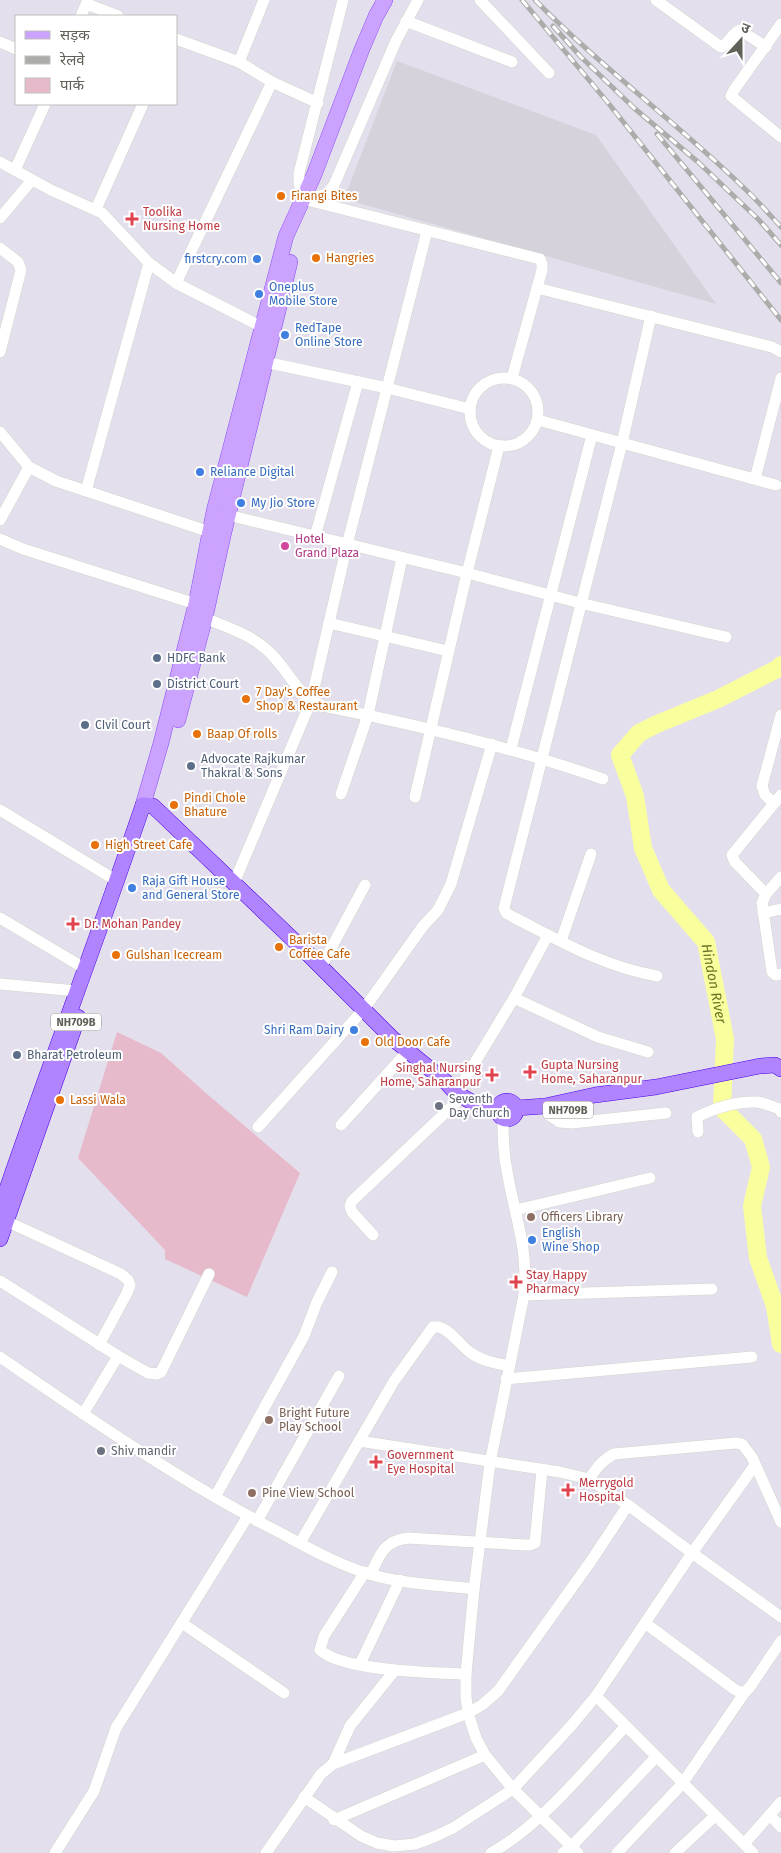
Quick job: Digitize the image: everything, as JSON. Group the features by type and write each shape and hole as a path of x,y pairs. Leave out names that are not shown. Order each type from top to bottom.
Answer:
{"highway":[{"name":"NH709B","path":"0,1239 3,1215 34,1106 117,880 148,805"},
{"name":"NH709B","path":"148,805 234,883 408,1051 456,1089 507,1111 549,1115 602,1101 620,1092"},
{"name":"NH709B","path":"3,1215 148,805"},
{"name":"NH709B","path":"507,1111 545,1106 595,1095 656,1087 760,1066 776,1065 781,1069"}],"main road":[{"path":"148,805 196,604 210,532 296,238 295,218 314,175 362,49 385,0"},
{"path":"148,805 205,618 265,362 268,330"}],"street":[{"path":"239,62 264,0"},
{"path":"302,200 298,183 299,173 343,0"},
{"path":"302,200 327,194 330,191 406,20 418,0"},
{"path":"480,0 549,73"},
{"path":"656,0 721,47 727,44 736,32 740,30 766,47"},
{"path":"81,15 87,2 116,15"},
{"path":"406,20 512,62"},
{"path":"781,24 731,96 781,137"},
{"path":"178,40 239,62 272,82 318,103"},
{"path":"0,42 15,49"},
{"path":"176,283 272,82"},
{"path":"15,170 45,105"},
{"path":"96,209 143,105"},
{"path":"0,162 51,190 96,209 102,213 149,264 176,283 268,330"},
{"path":"0,218 32,180"},
{"path":"302,200 540,259 542,270 512,378"},
{"path":"234,883 311,701 347,545 427,231"},
{"path":"0,248 18,262 21,270 0,352"},
{"path":"86,491 149,264"},
{"path":"537,288 772,347 781,352"},
{"path":"651,316 622,443 504,908 506,913 515,918 595,958 623,969 657,976"},
{"path":"265,362 387,388 470,409"},
{"path":"512,378 522,382 536,398 538,420 528,437 510,446 499,446 481,437 474,429 470,420 470,409 472,398 479,388 488,381 512,378"},
{"path":"755,479 781,378"},
{"path":"315,537 358,382"},
{"path":"538,420 776,485"},
{"path":"0,432 29,467 56,481 210,532"},
{"path":"511,749 592,434"},
{"path":"415,798 429,729 466,573 499,446"},
{"path":"0,520 29,467"},
{"path":"228,515 580,603 726,637"},
{"path":"0,539 23,549 196,604"},
{"path":"341,794 368,715 402,558"},
{"path":"205,618 248,636 266,648 302,693 311,701 323,706 492,744 542,758 604,779"},
{"path":"329,623 448,651"},
{"path":"766,894 735,862 732,855 777,799 765,795 762,786 781,715"},
{"path":"258,1127 364,1009 446,897 492,744"},
{"path":"0,810 117,880"},
{"path":"561,941 591,854"},
{"path":"781,877 766,894 762,903 772,972 776,975 781,974"},
{"path":"321,967 365,884"},
{"path":"763,913 781,909"},
{"path":"0,918 84,968"},
{"path":"373,1235 352,1212 350,1206 352,1201 456,1089 514,998 548,935"},
{"path":"0,984 76,991"},
{"path":"514,998 598,1037 648,1052"},
{"path":"341,1125 408,1051"},
{"path":"698,1132 697,1117 712,1110 737,1104 759,1102 780,1109 781,1112"},
{"path":"507,1111 506,1164 525,1255 524,1295 490,1462 474,1589 466,1674 468,1713 476,1738 485,1755 513,1789 571,1851 656,1757"},
{"path":"549,1115 560,1122 572,1123 666,1113"},
{"path":"516,1210 650,1178"},
{"path":"3,1215 121,1274 128,1280 130,1285 127,1293 99,1345"},
{"path":"215,1497 304,1336 332,1272"},
{"path":"0,1281 99,1345 148,1373 158,1374 161,1372 208,1274"},
{"path":"524,1295 712,1289"},
{"path":"300,1544 402,1369 433,1327 437,1326 447,1331 466,1350 478,1358 509,1366"},
{"path":"83,1414 118,1356"},
{"path":"0,1357 83,1414 215,1497 300,1544 343,1565 368,1573 400,1580 474,1589"},
{"path":"506,1379 752,1357"},
{"path":"55,1853 94,1791 116,1728 182,1622 253,1518 340,1376"},
{"path":"360,1441 542,1470 589,1480 628,1505 781,1617"},
{"path":"589,1480 606,1458 614,1454 742,1444 747,1448 781,1522"},
{"path":"304,1797 334,1820 361,1836 377,1843 394,1846 415,1844 453,1828 513,1789 584,1712 596,1696 692,1553 755,1464"},
{"path":"466,1674 395,1670 331,1658 320,1650 324,1636 379,1556 384,1549 398,1539 525,1545 535,1542 542,1470"},
{"path":"266,1853 321,1774 333,1764 468,1713 482,1705 498,1691 591,1561 628,1505"},
{"path":"360,1664 400,1580"},
{"path":"182,1622 284,1693"},
{"path":"645,1623 734,1689 745,1692"},
{"path":"617,1853 682,1784 781,1641"},
{"path":"333,1764 350,1726 395,1670"},
{"path":"596,1696 752,1853"},
{"path":"491,1853 513,1839 540,1817 626,1726"},
{"path":"334,1820 485,1755"},
{"path":"744,1844 781,1802"},
{"path":"675,1853 715,1816"},
{"path":"770,1816 781,1827"}],"shaded area":[{"path":"397,61 596,135 716,304 344,199"}],"green space":[{"path":"117,1032 161,1053 300,1173 247,1297 165,1259 165,1250 78,1158"}],"waterway":[{"name":"Hindon River","path":"781,665 777,669 718,699 639,733 620,755 635,796 643,848 661,890 706,942 725,1039 722,1108 753,1139 761,1167 752,1206 758,1258 775,1306 781,1344"}],"railway":[{"path":"522,0 609,104 781,320"},
{"path":"535,0 586,49 754,197 781,227"},
{"path":"553,26 581,57 634,108 698,162 759,220 781,245"},
{"path":"657,134 781,283"}],"place":[{"name":"Firangi Bites","path":"281,196"},
{"name":"Toolika Nursing Home","path":"132,219"},
{"name":"Hangries","path":"316,258"},
{"name":"firstcry.com","path":"257,259"},
{"name":"Oneplus Mobile Store","path":"259,294"},
{"name":"RedTape Online Store","path":"285,335"},
{"name":"Reliance Digital","path":"200,472"},
{"name":"My Jio Store","path":"241,503"},
{"name":"Hotel Grand Plaza","path":"285,546"},
{"name":"HDFC Bank","path":"157,658"},
{"name":"District Court","path":"157,684"},
{"name":"7 Day's Coffee Shop & Restaurant","path":"246,699"},
{"name":"CIvil Court","path":"85,725"},
{"name":"Baap Of rolls","path":"197,734"},
{"name":"Advocate Rajkumar Thakral & Sons","path":"191,766"},
{"name":"Pindi Chole Bhature","path":"174,805"},
{"name":"High Street Cafe","path":"95,845"},
{"name":"Raja Gift House and General Store","path":"132,888"},
{"name":"Dr. Mohan Pandey","path":"73,924"},
{"name":"Barista Coffee Cafe","path":"279,947"},
{"name":"Gulshan Icecream","path":"116,955"},
{"name":"Shri Ram Dairy","path":"354,1030"},
{"name":"Old Door Cafe","path":"365,1042"},
{"name":"Bharat Petroleum","path":"17,1055"},
{"name":"Gupta Nursing Home, Saharanpur","path":"530,1072"},
{"name":"Singhal Nursing Home, Saharanpur","path":"492,1075"},
{"name":"Lassi Wala","path":"60,1100"},
{"name":"Seventh Day Church","path":"439,1106"},
{"name":"Officers Library","path":"531,1217"},
{"name":"English Wine Shop","path":"532,1240"},
{"name":"Stay Happy Pharmacy","path":"516,1282"},
{"name":"Bright Future Play School","path":"269,1420"},
{"name":"Shiv mandir","path":"101,1451"},
{"name":"Government Eye Hospital","path":"376,1462"},
{"name":"Merrygold Hospital","path":"568,1490"},
{"name":"Pine View School","path":"252,1493"}]}
